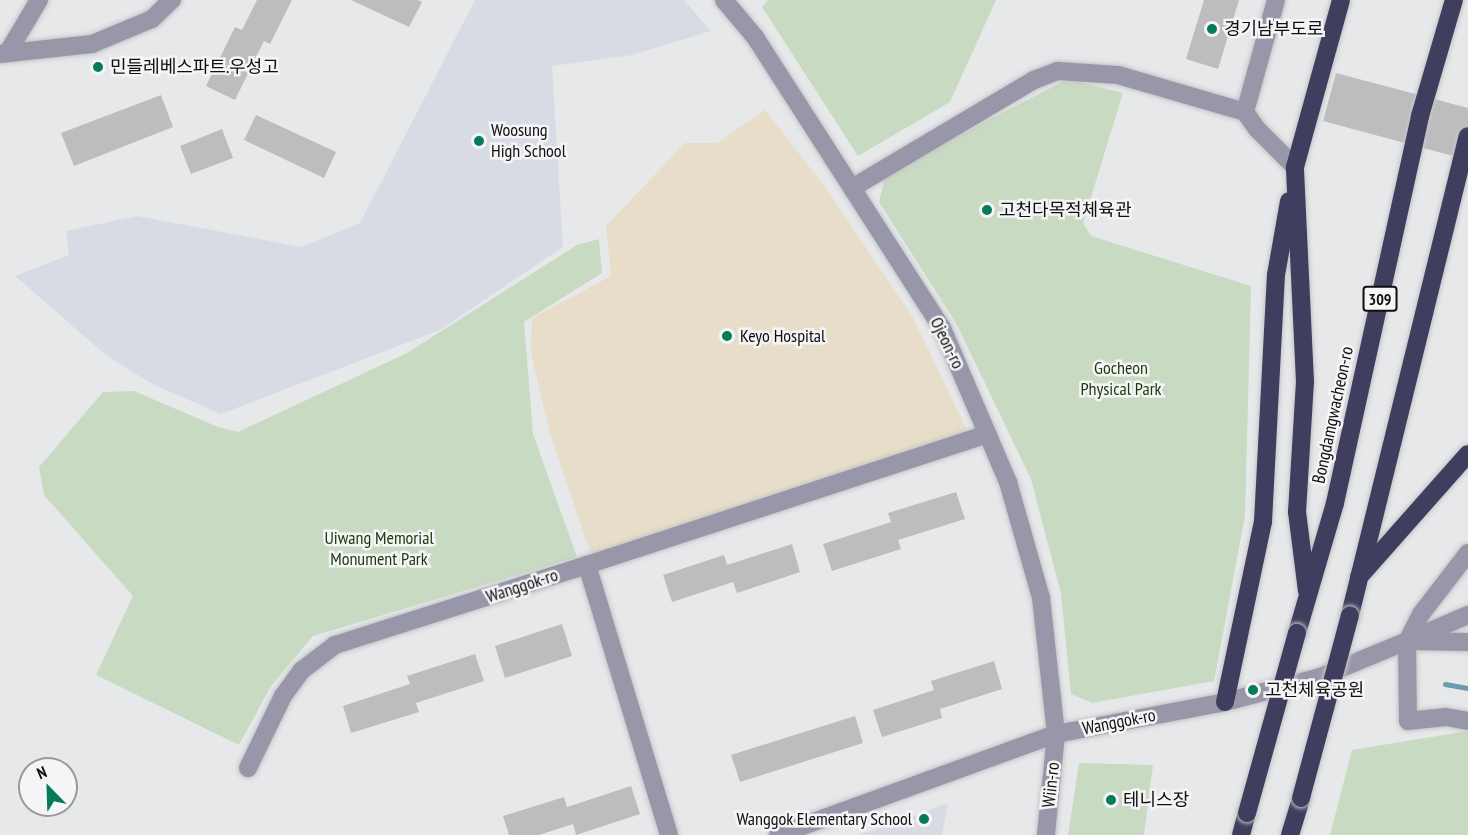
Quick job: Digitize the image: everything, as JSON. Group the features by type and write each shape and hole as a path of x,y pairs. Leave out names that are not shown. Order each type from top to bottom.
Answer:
{"highway":[{"path":"1225,702 1263,522 1276,275 1295,167 1341,0"},
{"name":"Bongdamgwacheon-ro","path":"1241,835 1335,503 1420,116 1454,0"},
{"name":"309","path":"1290,835 1350,615 1468,136"},
{"path":"1295,167 1305,382 1297,512 1307,598"},
{"path":"1359,578 1468,454"}],"street":[{"path":"4,53 39,0"},
{"path":"4,53 92,44 152,19 172,0"},
{"name":"Ojeon-ro","path":"724,0 755,37 942,328 1008,482 1041,598 1056,734"},
{"path":"1245,112 1276,0"},
{"path":"852,188 1034,80 1058,70 1118,75 1245,112 1257,129 1295,167"},
{"name":"Wanggok-ro","path":"248,768 295,679 335,645 987,434"},
{"path":"1468,553 1421,614 1407,641 1408,721 1446,717 1468,721"},
{"path":"587,565 669,835"},
{"path":"1407,641 1468,615"},
{"name":"Wanggok-ro","path":"777,835 1056,734 1225,702 1320,678 1407,641 1468,642"},
{"name":"Wiin-ro","path":"1046,835 1056,734"}],"shaded area":[{"name":"Woosung High School","path":"475,0 684,0 711,31 632,55 552,66 563,247 440,330 221,414 154,385 107,356 15,276 69,255 66,231 137,216 302,247 360,223"},
{"name":"Keyo Hospital","path":"765,110 825,187 912,316 969,434 592,558 549,430 531,353 532,318 611,276 606,226 685,143 717,143"},
{"name":"Wanggok Elementary School","path":"948,803 942,835 859,835"}],"green space":[{"path":"768,0 996,0 950,102 858,156 762,7"},
{"name":"Gocheon Physical Park","path":"1068,79 1123,93 1083,223 1091,236 1251,286 1245,516 1214,681 1092,703 1071,694 1061,594 1031,479 956,323 879,202 886,173"},
{"name":"Uiwang Memorial Monument Park","path":"599,239 602,273 524,322 533,434 577,557 313,636 271,686 239,745 96,675 133,596 44,495 39,467 103,392 134,391 218,427 238,432 407,353 577,245"},
{"path":"1468,731 1468,835 1330,835 1352,750"},
{"name":"테니스장","path":"1079,763 1153,765 1144,835 1068,835"}],"building":[{"path":"257,0 292,0 270,44 264,41 235,100 206,86 235,27 242,30"},
{"path":"351,0 418,0 422,2 409,27"},
{"name":"경기남부도로","path":"1204,0 1239,0 1218,69 1186,59"},
{"path":"1336,73 1468,108 1468,160 1323,121"},
{"path":"161,95 173,127 74,166 61,133"},
{"path":"256,115 336,152 324,178 244,140"},
{"path":"222,129 233,158 191,174 180,146"},
{"path":"956,492 965,519 898,540 901,549 832,571 823,544 891,522 888,513"},
{"path":"792,544 800,572 737,593 733,582 672,602 663,575 724,555 727,565"},
{"path":"562,624 572,656 505,678 495,646"},
{"path":"475,654 484,681 416,703 419,712 351,733 343,706 410,684 407,676"},
{"path":"994,661 1002,689 940,709 942,718 882,737 873,710 934,690 931,681"},
{"path":"855,716 863,743 740,782 731,755"},
{"path":"631,786 640,814 576,835 573,824 539,835 509,835 503,816 564,797 567,807"}],"waterway":[{"path":"1445,684 1468,688"}],"place":[{"name":"경기남부도로","path":"1212,29"},
{"name":"민들레베스파트.우성고","path":"98,67"},
{"name":"Woosung High School","path":"479,141"},
{"name":"고천다목적체육관","path":"987,210"},
{"name":"Keyo Hospital","path":"727,336"},
{"name":"고천체육공원","path":"1253,690"},
{"name":"테니스장","path":"1111,800"},
{"name":"Wanggok Elementary School","path":"924,819"}]}
